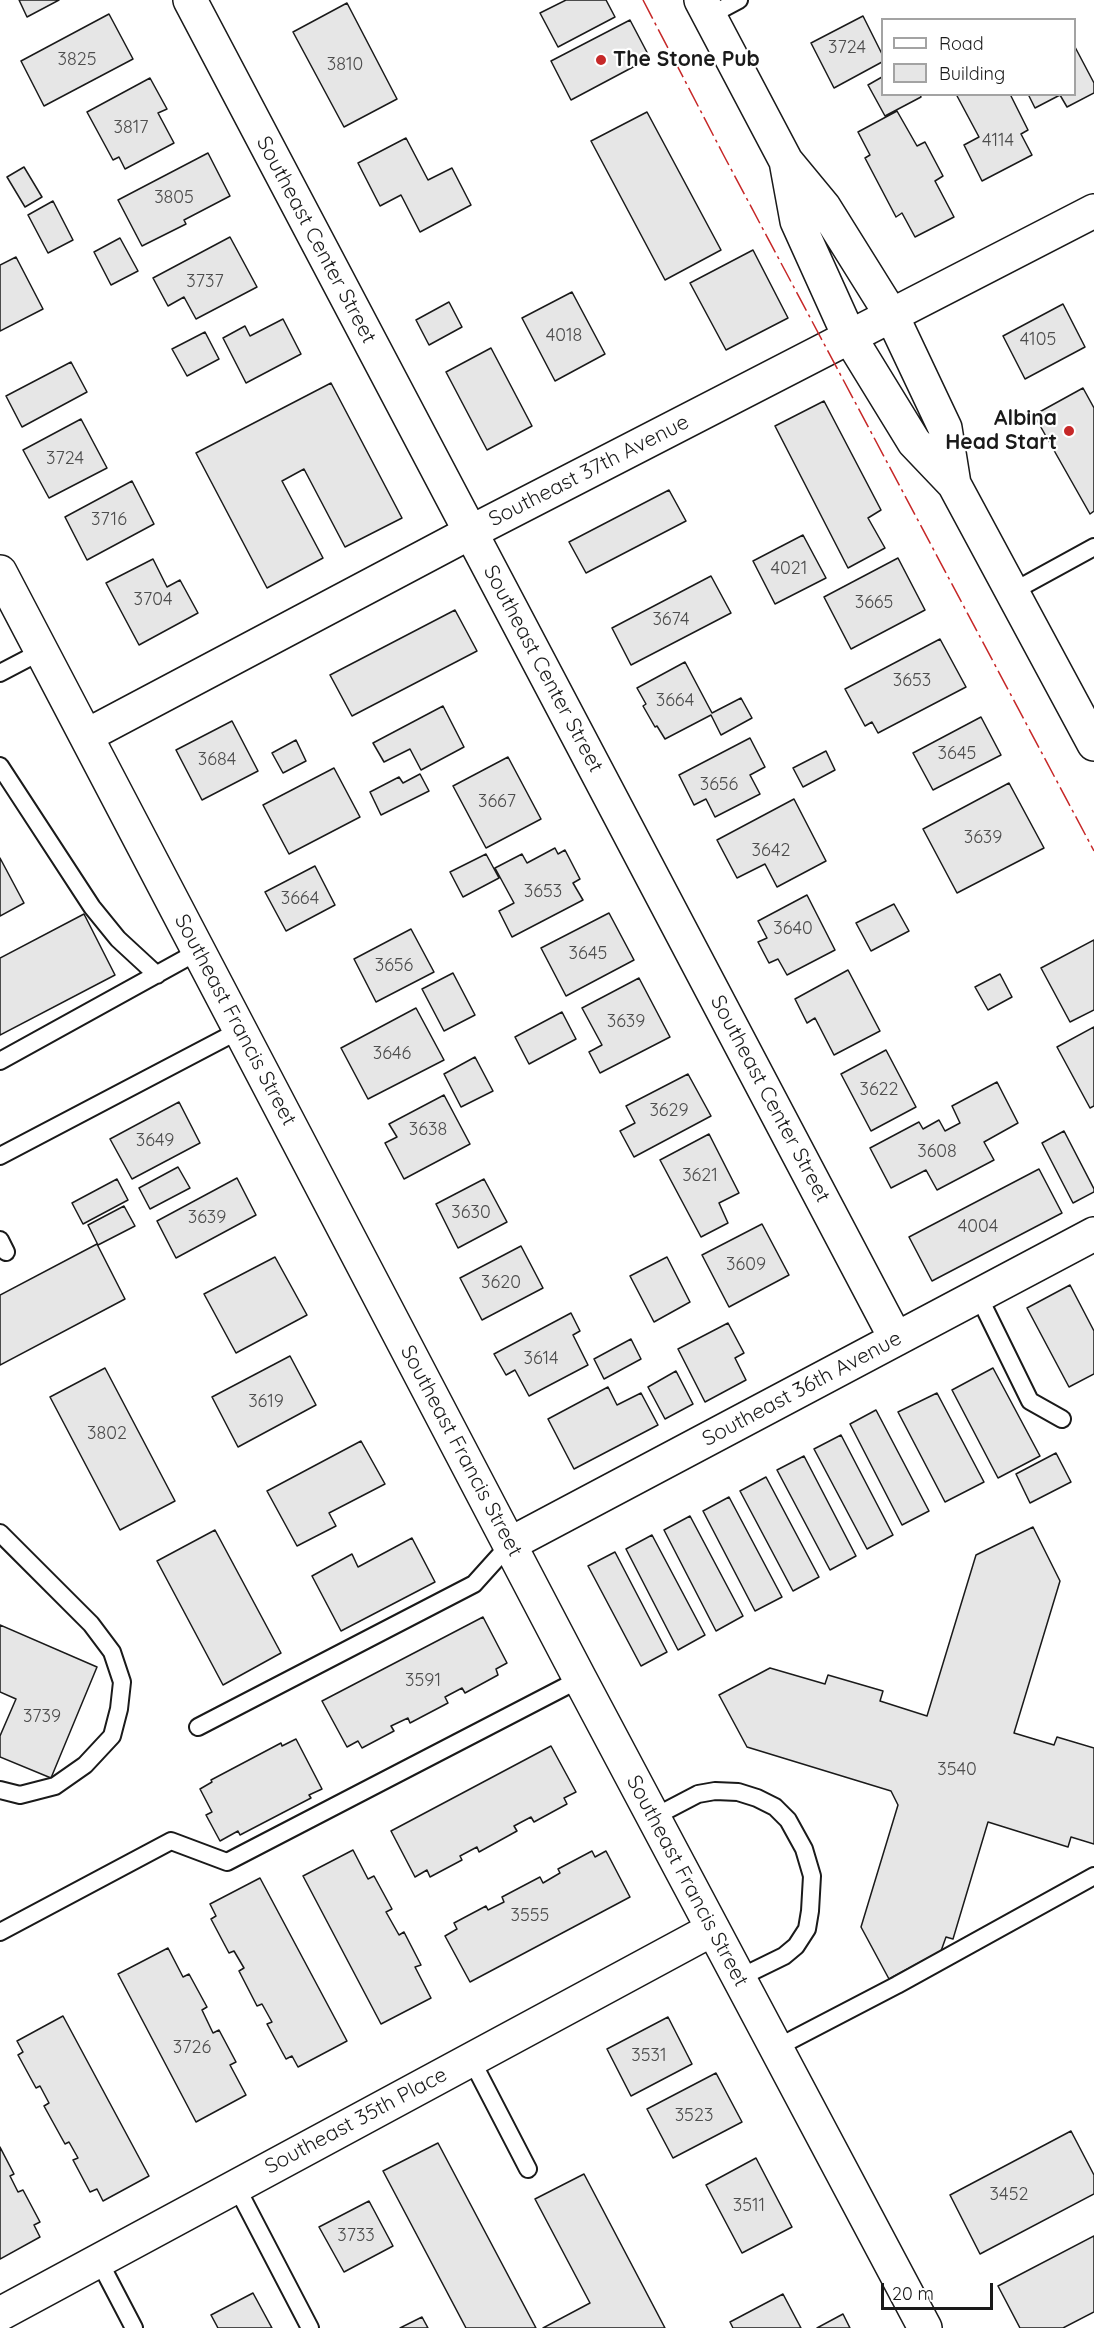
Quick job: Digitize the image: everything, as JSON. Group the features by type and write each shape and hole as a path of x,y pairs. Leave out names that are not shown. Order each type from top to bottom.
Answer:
{"street":[{"name":"Southeast Center Street","path":"190,0 896,1339"},
{"path":"705,8 786,161 824,207 892,316 945,428 954,484"},
{"path":"786,161 798,221 849,336 914,442 954,484 1094,744"},
{"name":"Southeast 37th Avenue","path":"86,736 471,532 1094,211"},
{"name":"Southeast Francis Street","path":"0,572 580,1679 925,2328"},
{"name":"Southeast 36th Avenue","path":"510,1544 1094,1234"},
{"name":"Southeast 35th Place","path":"0,2314 712,1929"}],"lane":[{"path":"705,8 739,0"},
{"path":"1012,592 1094,546"},
{"path":"0,673 42,651"},
{"path":"0,766 92,907 118,939 157,975"},
{"path":"0,1061 199,951"},
{"path":"0,1156 240,1030"},
{"path":"978,1295 1030,1401 1062,1419"},
{"path":"0,1533 91,1624 112,1652 122,1682 119,1709 112,1736 86,1765 55,1786 20,1795 0,1790"},
{"path":"198,1727 474,1584 510,1544"},
{"path":"0,1932 171,1841 227,1862 580,1679"},
{"path":"654,1817 698,1794 715,1791 738,1792 775,1807 788,1820 804,1849 812,1876 807,1929 796,1946 784,1956 739,1978"},
{"path":"776,2048 897,1985 1094,1876"},
{"path":"471,2059 528,2169"},
{"path":"236,2186 310,2328"},
{"path":"99,2261 134,2328"}],"building":[{"path":"19,0 59,0 27,17"},
{"path":"566,0 606,0 615,17 558,47 540,13"},
{"path":"347,3 397,99 344,127 293,32"},
{"path":"109,14 133,59 44,106 21,61"},
{"path":"863,16 881,52 881,63 834,88 811,43"},
{"name":"The Stone Pub","path":"630,20 650,58 571,100 551,61"},
{"path":"1076,49 1094,83 1094,93 1067,107 1061,96 1076,96"},
{"path":"150,78 167,109 158,113 174,143 125,169 119,157 113,160 87,112"},
{"path":"881,78 881,96 921,97 885,116 868,85"},
{"path":"957,96 1011,96 1028,130 1021,134 1032,155 982,181 964,145 979,137"},
{"path":"1029,96 1058,96 1035,108"},
{"path":"897,111 917,146 925,142 943,176 935,181 954,217 915,237 902,213 896,217 865,158 870,155 858,132"},
{"path":"647,112 721,250 665,280 591,141"},
{"path":"406,138 428,180 452,168 471,205 420,232 401,195 380,206 358,163"},
{"path":"208,153 230,196 184,220 186,224 142,246 118,200"},
{"path":"24,167 42,197 25,207 7,177"},
{"path":"53,201 73,240 48,253 28,215"},
{"path":"230,237 257,287 196,319 184,297 168,306 153,278"},
{"path":"120,238 138,271 111,285 94,252"},
{"path":"753,250 788,318 726,350 690,283"},
{"path":"16,257 43,309 0,331 0,265"},
{"path":"572,292 605,354 555,381 522,318"},
{"path":"449,302 462,327 429,345 416,320"},
{"path":"1063,304 1085,347 1025,379 1003,336"},
{"path":"283,319 301,354 246,383 223,338 245,326 250,336"},
{"path":"205,332 219,359 187,376 172,349"},
{"path":"491,348 532,426 487,450 446,372"},
{"path":"71,362 87,392 22,427 6,396"},
{"path":"331,383 402,518 345,547 304,469 282,481 323,558 267,588 196,453"},
{"path":"1083,388 1094,408 1094,511 1090,514 1034,415"},
{"path":"824,401 881,510 868,518 885,548 848,568 775,426"},
{"path":"81,419 107,468 49,498 23,450"},
{"path":"132,481 154,524 87,560 65,517"},
{"path":"669,490 686,521 586,573 569,542"},
{"path":"803,535 826,578 775,604 753,561"},
{"path":"898,558 925,610 851,649 824,597"},
{"path":"153,559 167,587 180,580 198,613 139,645 106,583"},
{"path":"711,576 731,613 631,665 612,628"},
{"path":"455,610 477,651 352,716 330,675"},
{"path":"940,639 966,687 878,733 872,722 865,726 845,689"},
{"path":"685,662 712,713 741,698 752,718 721,735 711,715 665,739 643,706 646,704 637,688"},
{"path":"443,706 464,747 421,770 410,749 384,762 373,743"},
{"path":"981,717 1001,755 933,790 913,753"},
{"path":"232,721 258,771 202,800 176,750"},
{"path":"750,738 765,767 750,775 760,794 715,817 706,799 694,805 679,775"},
{"path":"296,740 306,761 283,773 272,753"},
{"path":"826,751 835,770 803,787 793,768"},
{"path":"508,757 541,819 486,848 453,786"},
{"path":"334,768 360,817 289,854 263,805"},
{"path":"420,774 429,791 381,815 370,792 399,777 403,783"},
{"path":"1009,783 1044,848 957,893 923,829"},
{"path":"794,799 826,861 777,887 765,864 737,878 717,840"},
{"path":"555,848 558,854 565,850 580,879 573,883 583,900 512,937 499,911 514,903 495,868 522,854 527,863"},
{"path":"486,854 499,878 463,897 450,872"},
{"path":"0,858 24,903 0,916"},
{"path":"315,866 335,905 286,931 265,892"},
{"path":"807,895 835,950 787,975 778,959 769,963 758,942 767,938 758,921"},
{"path":"894,904 909,931 871,951 856,923"},
{"path":"609,913 634,960 566,996 541,948"},
{"path":"84,914 115,975 0,1035 0,958"},
{"path":"411,929 434,972 376,1002 354,959"},
{"path":"1094,940 1094,1010 1070,1022 1041,968"},
{"path":"848,970 880,1031 834,1055 815,1018 807,1023 795,999"},
{"path":"453,973 475,1015 444,1031 422,989"},
{"path":"1000,974 1012,997 988,1010 975,987"},
{"path":"639,978 670,1037 600,1073 589,1052 602,1045 582,1008"},
{"path":"416,1008 444,1060 368,1099 341,1048"},
{"path":"562,1012 576,1039 529,1064 515,1037"},
{"path":"1094,1027 1094,1106 1090,1108 1057,1047"},
{"path":"886,1050 916,1107 871,1131 841,1074"},
{"path":"475,1057 493,1091 461,1107 444,1074"},
{"path":"688,1074 711,1116 634,1157 620,1131 635,1123 626,1106"},
{"path":"997,1082 1018,1123 984,1142 994,1160 937,1190 926,1170 891,1188 870,1148 919,1122 923,1129 939,1120 945,1131 960,1123 952,1106"},
{"path":"444,1095 470,1144 404,1179 385,1143 397,1137 389,1124"},
{"path":"179,1102 200,1143 132,1179 110,1139"},
{"path":"1064,1131 1094,1189 1094,1192 1073,1203 1042,1143"},
{"path":"709,1134 739,1193 719,1203 728,1223 701,1237 660,1160"},
{"path":"178,1167 190,1188 150,1209 139,1188"},
{"path":"1039,1169 1062,1213 932,1281 909,1237"},
{"path":"237,1178 256,1215 176,1258 157,1221"},
{"path":"117,1179 128,1200 83,1224 72,1203"},
{"path":"484,1179 507,1222 458,1248 436,1204"},
{"path":"124,1206 135,1226 98,1245 88,1225"},
{"path":"762,1224 789,1275 729,1307 702,1255"},
{"path":"97,1244 125,1299 0,1365 0,1295"},
{"path":"521,1246 543,1288 482,1320 460,1278"},
{"path":"275,1257 307,1315 236,1353 204,1294"},
{"path":"667,1257 690,1302 654,1322 630,1276"},
{"path":"1070,1285 1094,1331 1094,1374 1069,1387 1027,1308"},
{"path":"571,1313 580,1331 573,1335 588,1365 529,1396 515,1370 506,1375 494,1354"},
{"path":"728,1323 744,1353 735,1358 746,1380 705,1402 678,1349"},
{"path":"631,1339 641,1359 604,1379 594,1359"},
{"path":"290,1356 316,1405 238,1447 212,1397"},
{"path":"105,1368 175,1501 120,1530 50,1397"},
{"path":"993,1368 1040,1456 998,1478 952,1390"},
{"path":"676,1371 693,1404 665,1419 648,1387"},
{"path":"608,1387 617,1405 641,1393 658,1425 574,1469 548,1419"},
{"path":"937,1393 984,1482 945,1502 898,1412"},
{"path":"876,1410 929,1511 902,1525 850,1424"},
{"path":"841,1435 893,1535 867,1549 814,1449"},
{"path":"361,1441 385,1484 329,1513 336,1526 297,1546 267,1491"},
{"path":"1056,1453 1071,1482 1030,1503 1016,1474"},
{"path":"804,1456 856,1556 830,1570 777,1470"},
{"path":"766,1477 819,1577 793,1591 740,1491"},
{"path":"729,1497 782,1597 755,1611 703,1511"},
{"path":"690,1516 743,1616 716,1631 664,1530"},
{"path":"1033,1527 1060,1581 1014,1733 1054,1745 1057,1737 1094,1748 1094,1844 1071,1837 1068,1847 988,1822 953,1939 946,1937 941,1951 889,1979 861,1927 898,1805 891,1791 747,1747 719,1695 770,1668 825,1684 828,1675 883,1691 880,1701 927,1716 976,1555"},
{"path":"215,1530 281,1653 223,1685 157,1561"},
{"path":"652,1535 705,1635 678,1650 626,1549"},
{"path":"412,1538 435,1582 341,1631 312,1576 352,1554 358,1567"},
{"path":"615,1552 667,1652 641,1666 588,1566"},
{"path":"483,1617 507,1663 496,1669 498,1675 465,1693 462,1688 445,1697 448,1703 410,1723 408,1718 391,1726 394,1731 362,1748 358,1741 347,1747 322,1701"},
{"path":"0,1625 97,1667 51,1778 0,1757 0,1736 16,1699 0,1692"},
{"path":"296,1739 322,1789 309,1795 311,1798 240,1835 238,1831 220,1841 206,1815 212,1812 200,1789 212,1782 211,1780 281,1743 282,1746"},
{"path":"551,1746 576,1792 564,1798 567,1804 534,1822 531,1817 514,1826 517,1831 479,1852 477,1847 460,1856 462,1860 430,1877 427,1870 415,1877 391,1831"},
{"path":"353,1850 368,1879 374,1876 392,1909 386,1912 399,1935 404,1932 421,1965 415,1967 431,1998 381,2024 303,1876"},
{"path":"592,1851 595,1857 606,1851 630,1897 470,1982 445,1936 457,1929 454,1923 486,1906 488,1910 504,1902 502,1897 540,1877 543,1883 560,1873 558,1869"},
{"path":"260,1878 347,2041 298,2067 292,2056 286,2059 267,2024 272,2022 262,2004 257,2006 239,1971 244,1968 234,1951 229,1953 211,1919 216,1916 210,1904"},
{"path":"168,1948 183,1977 189,1974 207,2007 202,2010 213,2033 219,2030 236,2062 230,2065 246,2095 196,2122 118,1974"},
{"path":"63,2016 149,2176 103,2201 97,2189 90,2192 73,2160 78,2158 69,2142 65,2144 44,2106 49,2103 40,2086 36,2088 18,2055 23,2052 17,2041"},
{"path":"668,2017 692,2064 631,2096 607,2049"},
{"path":"716,2073 742,2122 673,2158 647,2109"},
{"path":"1071,2131 1094,2175 1094,2194 980,2254 950,2195"},
{"path":"438,2143 536,2328 466,2328 383,2171"},
{"path":"0,2147 14,2174 10,2176 18,2192 23,2190 40,2222 34,2225 40,2237 0,2259"},
{"path":"756,2158 792,2227 742,2253 706,2185"},
{"path":"584,2174 665,2328 543,2328 590,2303 535,2199"},
{"path":"369,2201 393,2246 344,2272 319,2227"},
{"path":"1094,2236 1094,2312 1063,2328 1020,2328 998,2286"},
{"path":"253,2293 272,2328 218,2328 211,2315"},
{"path":"783,2294 801,2328 733,2328 730,2322"},
{"path":"843,2314 850,2328 817,2328"},
{"path":"422,2317 428,2328 400,2328"}],"power":[{"path":"643,0 1094,851"}],"place":[{"name":"The Stone Pub","path":"601,60"},
{"name":"Albina Head Start","path":"1069,431"}]}
